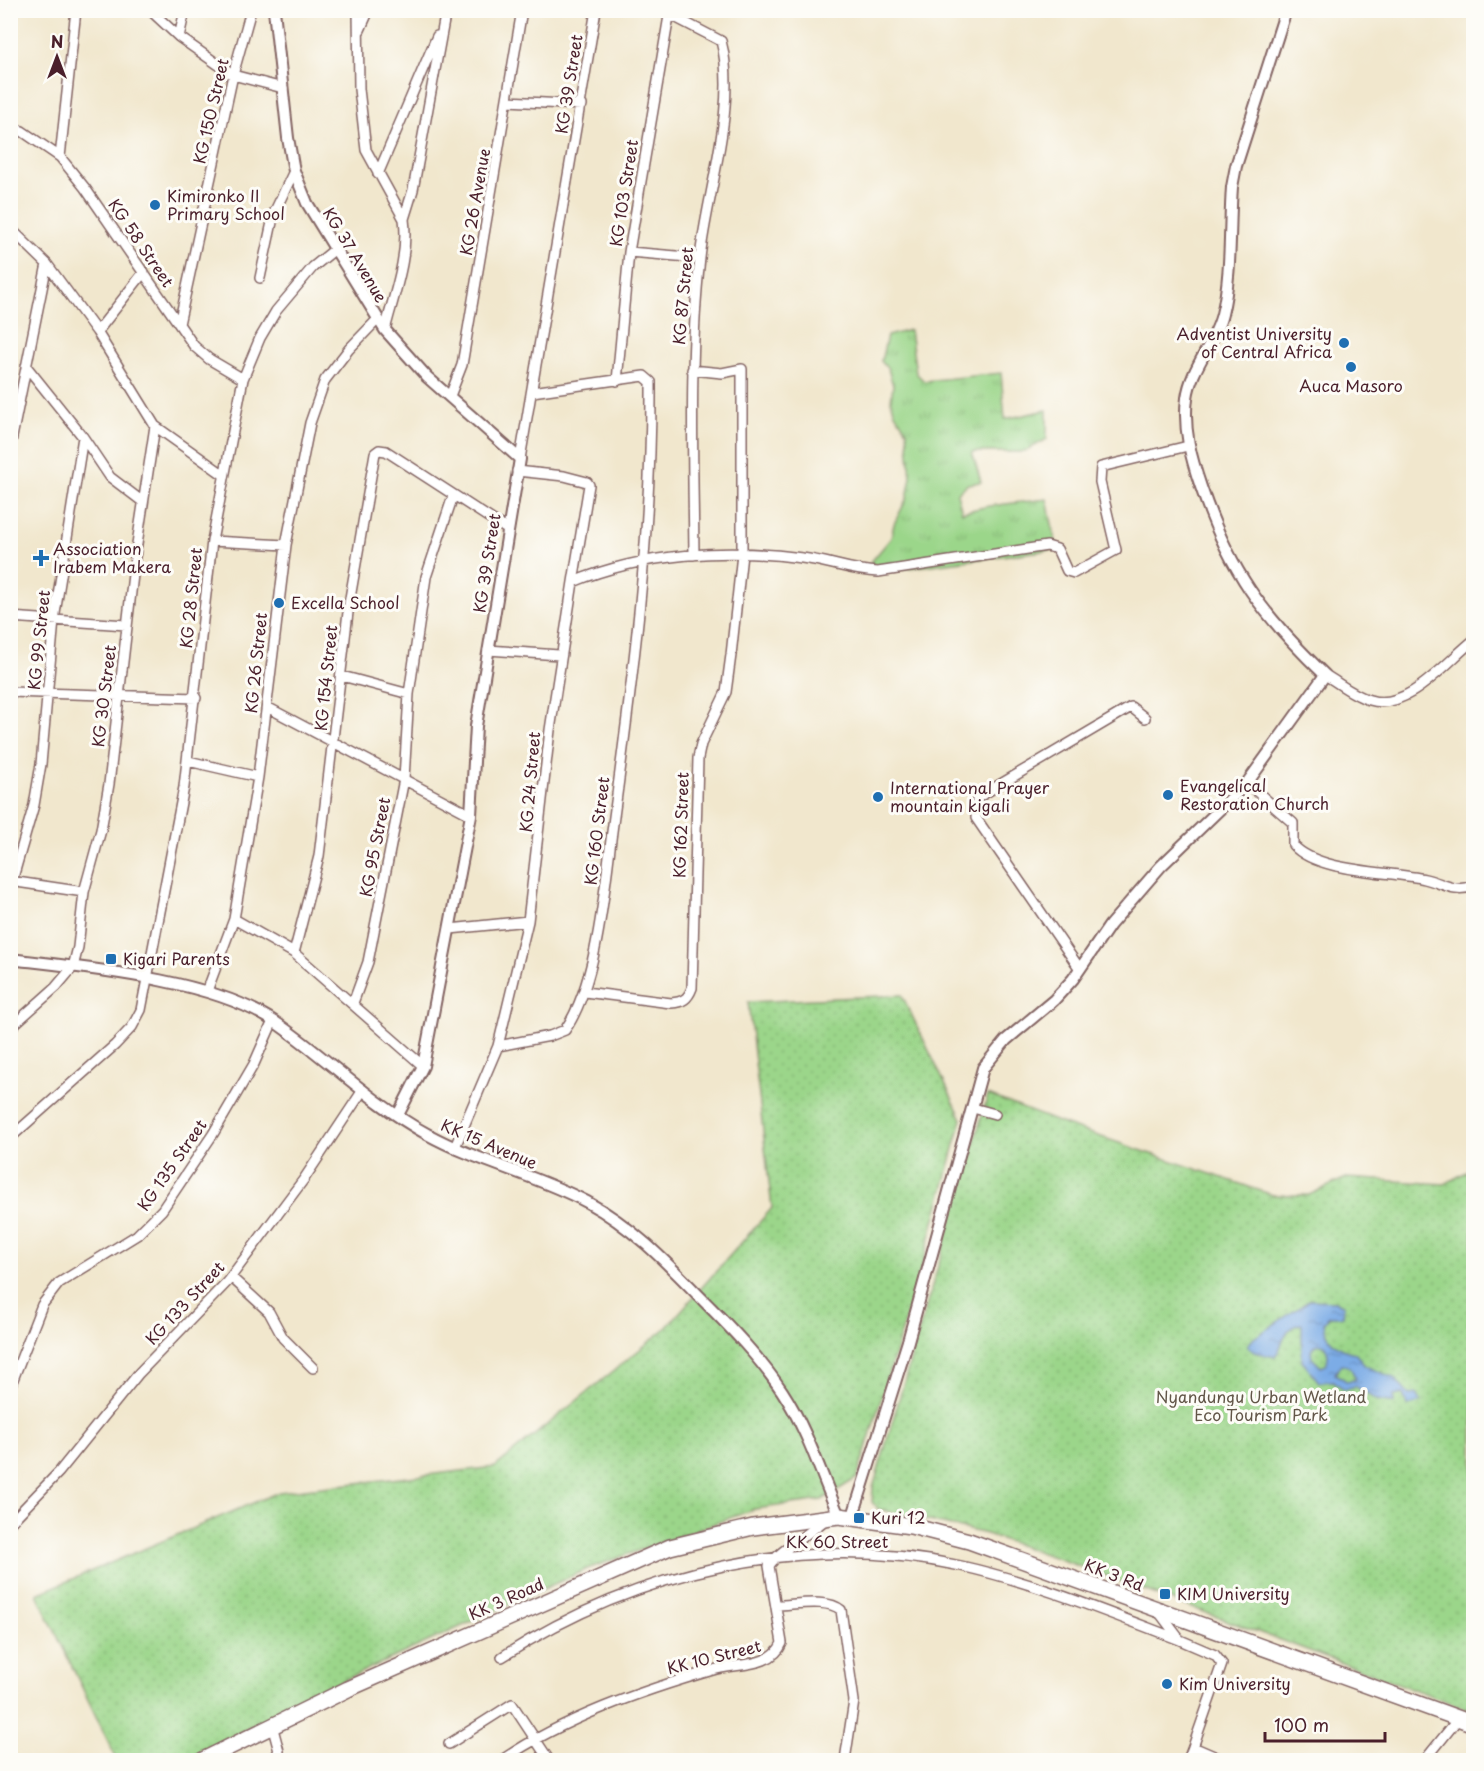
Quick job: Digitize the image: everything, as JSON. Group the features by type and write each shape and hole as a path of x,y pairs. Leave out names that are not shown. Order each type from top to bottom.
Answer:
{"highway":[{"name":"KK 3 Rd","path":"840,1516 911,1526 969,1541 1159,1612 1473,1724"},
{"name":"KK 3 Road","path":"203,1761 272,1725 670,1546 742,1529 840,1516"}],"street":[{"path":"60,157 76,10"},
{"path":"150,10 179,37 233,75 283,88"},
{"path":"179,37 185,10"},
{"name":"KG 150 Street","path":"179,324 233,75 251,10"},
{"name":"KG 37 Avenue","path":"274,10 294,171 307,203 385,330 410,360 520,459"},
{"path":"358,10 359,89 366,150 405,219"},
{"path":"358,34 369,10"},
{"path":"378,174 446,10"},
{"name":"KG 26 Avenue","path":"450,396 462,365 522,10"},
{"name":"KG 39 Street","path":"398,1115 423,1065 471,815 476,726 582,105 596,10"},
{"path":"1287,10 1236,166 1232,187 1222,314 1192,377 1187,396 1188,446 1210,515 1229,559 1275,624 1325,675 1368,700 1390,703 1412,692 1473,640"},
{"name":"KG 87 Street","path":"667,12 721,41 725,70 725,111 700,258 692,370 694,555"},
{"name":"KG 103 Street","path":"617,381 629,252 667,12"},
{"path":"385,330 404,256 405,219 413,190 434,82 442,24"},
{"path":"508,101 582,105"},
{"name":"KG 58 Street","path":"10,127 31,136 60,157 144,272 194,346 209,359 243,379"},
{"path":"260,278 274,213 294,171"},
{"path":"10,228 47,264 97,332 155,426 224,476"},
{"name":"KG 28 Street","path":"10,1138 132,1027 141,1010 188,761 212,541 243,379 260,338 276,311 313,267 334,250"},
{"path":"629,252 700,258"},
{"path":"10,447 47,264"},
{"path":"97,332 144,272"},
{"name":"KG 26 Street","path":"207,992 234,920 258,777 275,620 286,545 310,423 321,388 349,349 377,320"},
{"path":"26,366 83,437 110,477 143,501"},
{"path":"692,370 722,373 742,369 742,554"},
{"name":"KG 160 Street","path":"498,1046 550,1036 566,1030 585,993 605,885 645,561 651,381 644,376 617,381"},
{"path":"532,392 617,381"},
{"name":"KG 30 Street","path":"73,967 78,947 84,892 101,830 121,695 126,625 155,426"},
{"name":"KG 99 Street","path":"11,881 34,805 48,693 54,620 83,437"},
{"path":"573,582 614,567 694,555 742,554 804,558 853,571 878,572 1047,546 1058,549 1067,571 1074,573 1116,550 1100,482 1101,467 1188,446"},
{"name":"KG 154 Street","path":"294,953 319,856 359,540 375,453 379,450 386,452 508,530"},
{"name":"KG 24 Street","path":"455,1147 498,1046 528,921 560,655 589,485 587,482 564,476 518,471"},
{"name":"KG 95 Street","path":"353,1003 368,962 404,779 409,694 426,577 453,496"},
{"path":"212,541 286,545"},
{"name":"KG 162 Street","path":"585,993 671,1003 681,1002 689,997 692,988 698,758 701,744 726,692 742,554"},
{"path":"10,617 126,625"},
{"path":"488,650 560,655"},
{"path":"773,1558 840,1516 901,1363 973,1108 979,1077 992,1055 1054,1000 1080,969 1110,925 1161,866 1247,783 1325,675"},
{"path":"342,676 409,694"},
{"path":"10,692 196,698"},
{"path":"267,707 471,815"},
{"path":"1080,969 976,818 977,798 1131,707 1145,718"},
{"path":"188,761 258,777"},
{"path":"1247,783 1293,823 1293,844 1310,857 1363,870 1428,879 1450,889 1473,886"},
{"path":"11,881 84,892"},
{"path":"234,920 294,953 423,1065"},
{"path":"450,929 528,921"},
{"name":"KK 15 Avenue","path":"10,959 148,980 207,992 240,1003 273,1021 363,1090 426,1134 584,1201 636,1234 726,1323 783,1392 796,1415 840,1516"},
{"path":"10,1028 40,1004 73,967"},
{"name":"KG 135 Street","path":"10,1387 42,1305 59,1283 137,1235 162,1210 213,1134 254,1064 273,1021"},
{"name":"KG 133 Street","path":"10,1523 59,1472 139,1373 231,1277 304,1179 363,1090"},
{"path":"973,1108 995,1114"},
{"path":"231,1277 269,1312 284,1338 313,1368"},
{"name":"KK 60 Street","path":"502,1657 540,1632 627,1593 698,1570 773,1558 816,1554 869,1554 919,1558 1005,1577 1180,1640 1215,1655 1222,1664 1193,1747"},
{"name":"KK 10 Street","path":"502,1761 536,1737 674,1681 719,1668 771,1659 778,1653 782,1643 777,1605 768,1573 773,1558"},
{"path":"777,1605 828,1604 836,1605 841,1610 854,1701 845,1761"},
{"path":"1159,1612 1180,1640"},
{"path":"449,1744 508,1705 516,1707 549,1761"},
{"path":"1425,1761 1458,1719"},
{"path":"272,1725 279,1751 273,1761"},
{"path":"1188,1761 1193,1747 1223,1761"}],"green space":[{"path":"910,330 916,373 924,381 1001,373 1005,419 1047,410 1047,439 1024,452 972,452 981,482 968,484 957,493 962,512 989,506 1047,499 1057,549 878,572 871,562 891,538 894,524 907,498 911,477 907,431 895,413 891,401 893,385 888,369 881,361 887,336"},
{"path":"902,995 962,1119 924,1259 857,1478 822,1500 755,1509 587,1569 318,1692 186,1760 117,1760 37,1594 279,1492 495,1467 665,1329 772,1208 748,1002"},
{"name":"Nyandungu Urban Wetland Eco Tourism Park","path":"988,1095 1066,1125 1273,1195 1309,1195 1346,1178 1445,1184 1473,1168 1473,1711 1065,1561 986,1534 878,1509 872,1502 873,1488"}],"water":[{"path":"1310,1300 1335,1301 1344,1306 1343,1316 1329,1316 1324,1323 1330,1340 1344,1350 1355,1353 1365,1366 1394,1378 1409,1395 1417,1394 1421,1402 1407,1406 1403,1394 1394,1396 1394,1403 1377,1400 1355,1386 1344,1390 1334,1381 1319,1382 1302,1361 1302,1324 1296,1325 1287,1332 1275,1357 1254,1352 1247,1346 1254,1338","holes":["1323,1344 1328,1357 1326,1365 1321,1367 1312,1358 1311,1351 1316,1345","1342,1364 1350,1367 1356,1379 1348,1382 1335,1374"]}],"place":[{"name":"Kimironko II Primary School","path":"155,205"},
{"name":"Adventist University of Central Africa","path":"1344,343"},
{"name":"Auca Masoro","path":"1351,367"},
{"name":"Association Irabem Makera","path":"41,558"},
{"name":"Excella School","path":"279,603"},
{"name":"Evangelical Restoration Church","path":"1168,795"},
{"name":"International Prayer mountain kigali","path":"878,797"},
{"name":"Kigari Parents","path":"111,959"},
{"name":"Kuri 12","path":"859,1518"},
{"name":"KIM University","path":"1165,1594"},
{"name":"Kim University","path":"1167,1684"}]}
